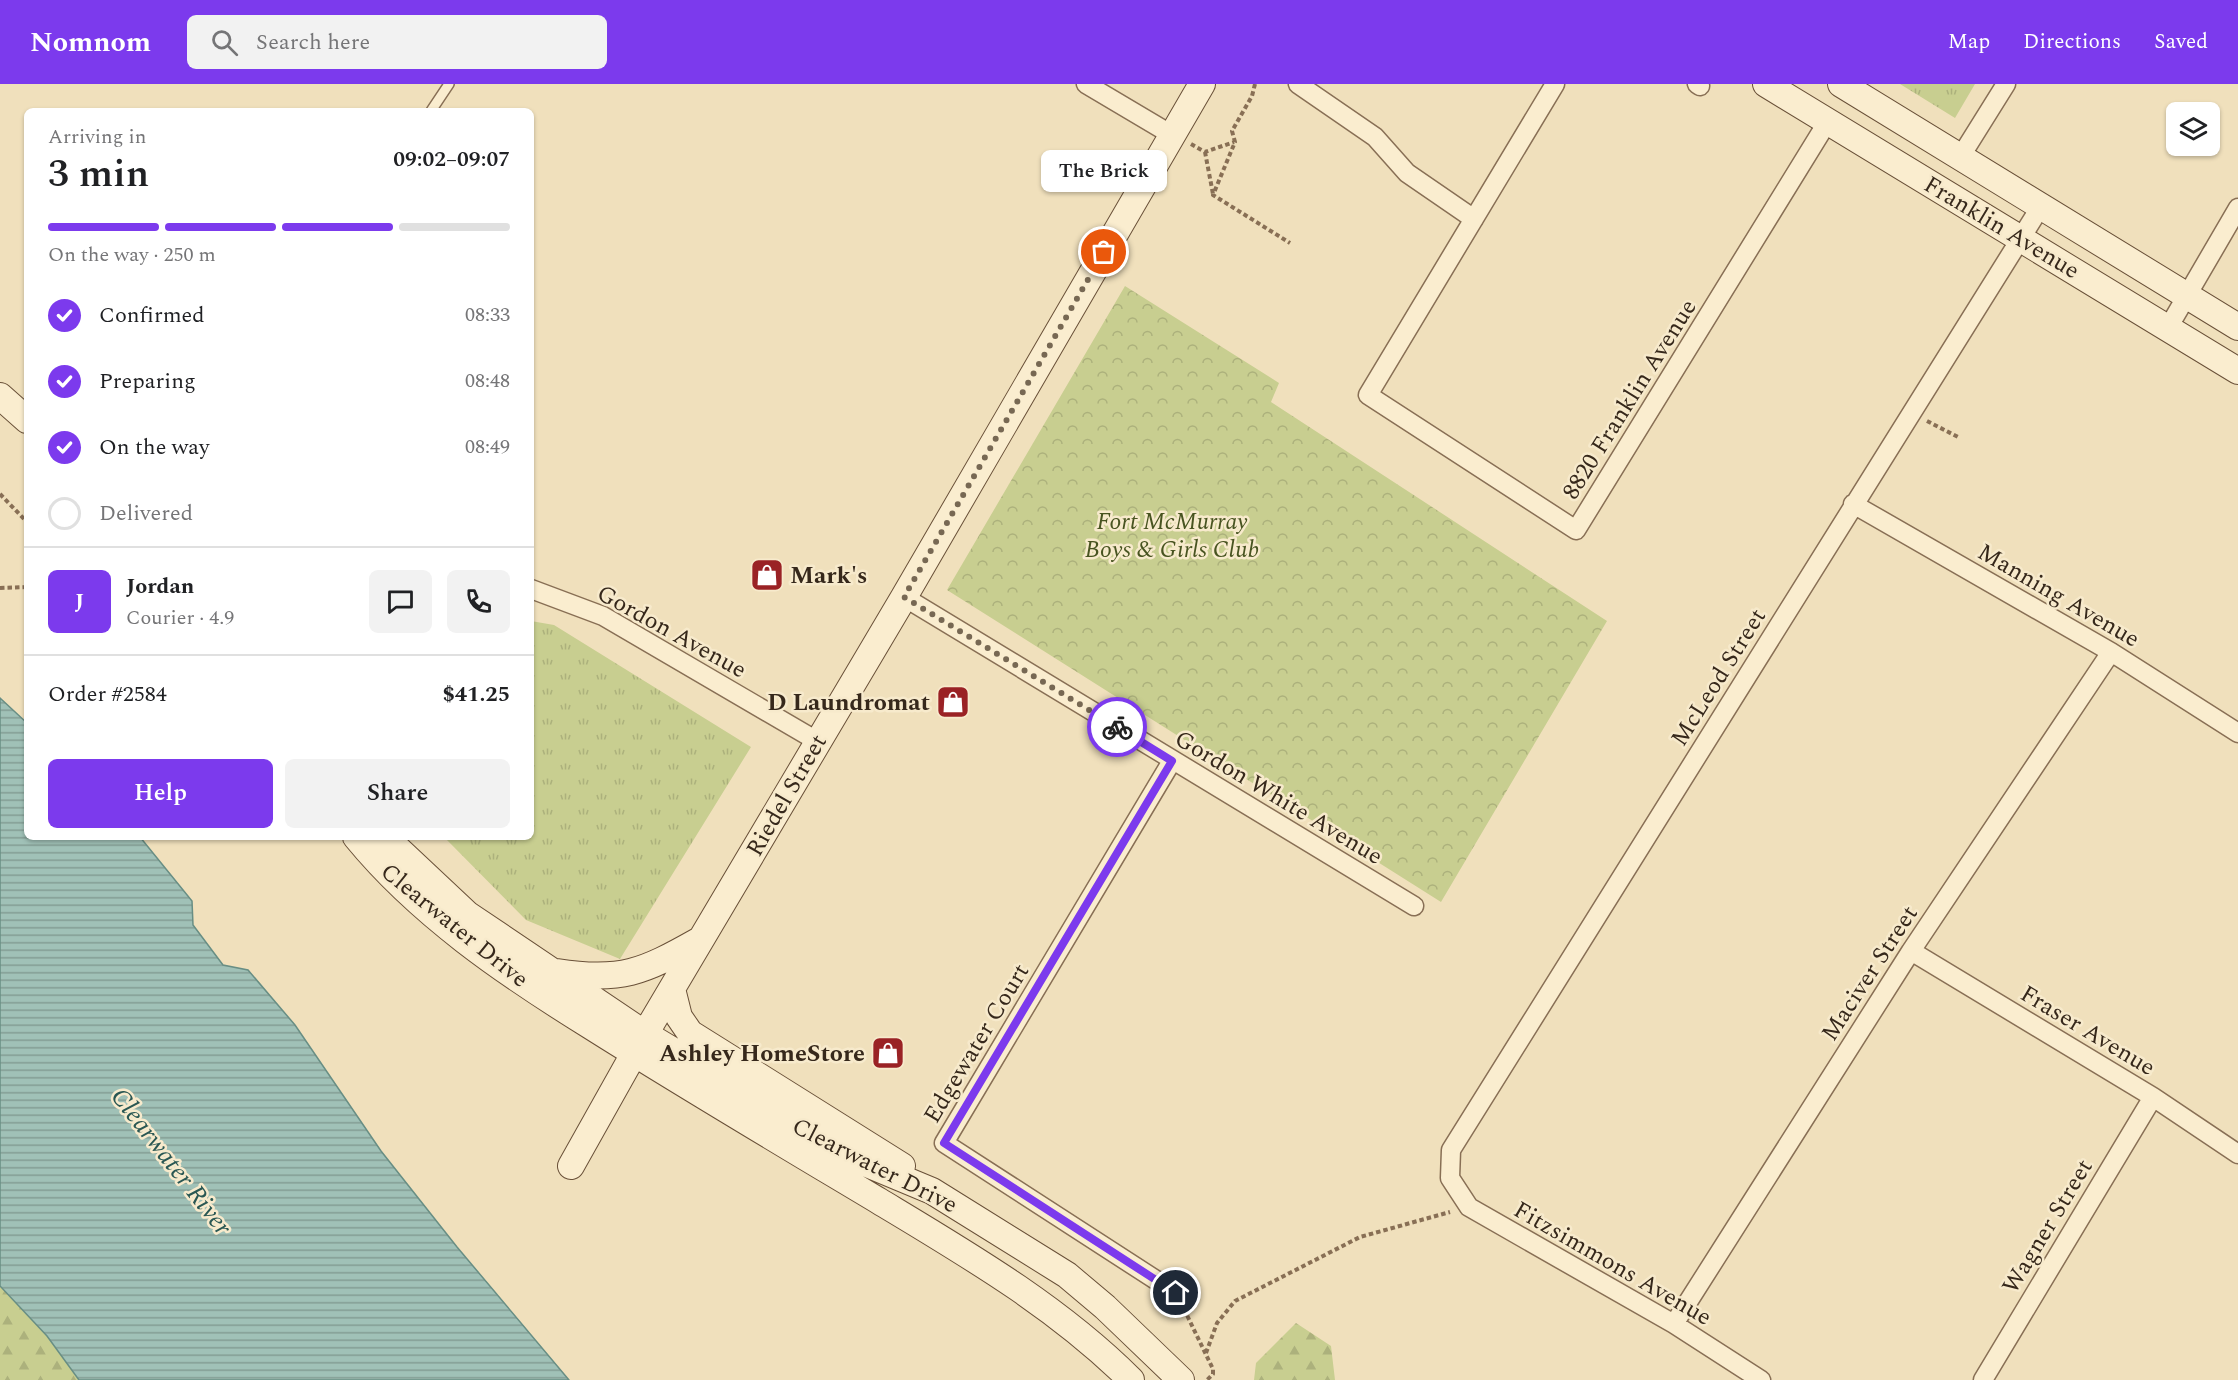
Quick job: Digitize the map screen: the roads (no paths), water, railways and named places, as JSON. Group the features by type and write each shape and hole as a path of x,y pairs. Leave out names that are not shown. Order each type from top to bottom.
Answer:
{"main road":[{"name":"Riedel Street","path":"571,1166 639,1044 904,597 1202,84"},
{"name":"Franklin Avenue","path":"1766,84 2238,371"},
{"name":"Franklin Avenue","path":"1840,84 1961,156 2187,298 2238,327"},
{"path":"0,396 24,417"},
{"name":"Clearwater Drive","path":"359,840 401,886 485,955 539,994 639,1044 848,1156 932,1191 1067,1275 1106,1307 1181,1380"},
{"name":"Clearwater Drive","path":"388,840 467,914 547,970 639,1044 1005,1280 1080,1334 1131,1380"},
{"path":"547,970 589,977 622,975 654,966 701,940"},
{"path":"672,989 679,1017 690,1033 896,1161 932,1191"}],"street":[{"path":"1086,84 1172,135"},
{"path":"1298,84 1375,137 1407,173 1474,219"},
{"name":"8820 Franklin Avenue","path":"1555,84 1368,395 1576,530 1828,121"},
{"path":"1961,156 2006,84"},
{"name":"McLeod Street","path":"1450,1178 1451,1150 2041,206"},
{"path":"2168,328 2238,208"},
{"name":"Manning Avenue","path":"1853,504 2111,652 2238,732"},
{"name":"Gordon Avenue","path":"534,590 603,616 817,741"},
{"name":"Gordon White Avenue","path":"904,597 1414,906"},
{"name":"Maciver Street","path":"1674,1324 1911,951 2111,652"},
{"name":"Edgewater Court","path":"1172,761 944,1143 1176,1293"},
{"name":"Fraser Avenue","path":"1911,951 2153,1097 2238,1154"},
{"name":"Wagner Street","path":"1983,1380 2153,1097"},
{"name":"Fitzsimmons Avenue","path":"1450,1178 1468,1208 1674,1324 1761,1380"}],"lane":[{"path":"433,108 448,84"}],"water":[{"name":"Clearwater River","path":"0,698 24,720 24,840 142,840 192,901 193,925 223,965 248,970 295,1025 381,1151 457,1247 569,1380 79,1380 47,1336 0,1286"}],"place":[{"name":"The Brick","path":"1104,252"},
{"name":"Mark's","path":"767,575"},
{"name":"D Laundromat","path":"953,702"},
{"name":"Ashley HomeStore","path":"888,1053"}],"park label":[{"name":"Fort McMurray Boys & Girls Club","path":"1172,535"}]}
